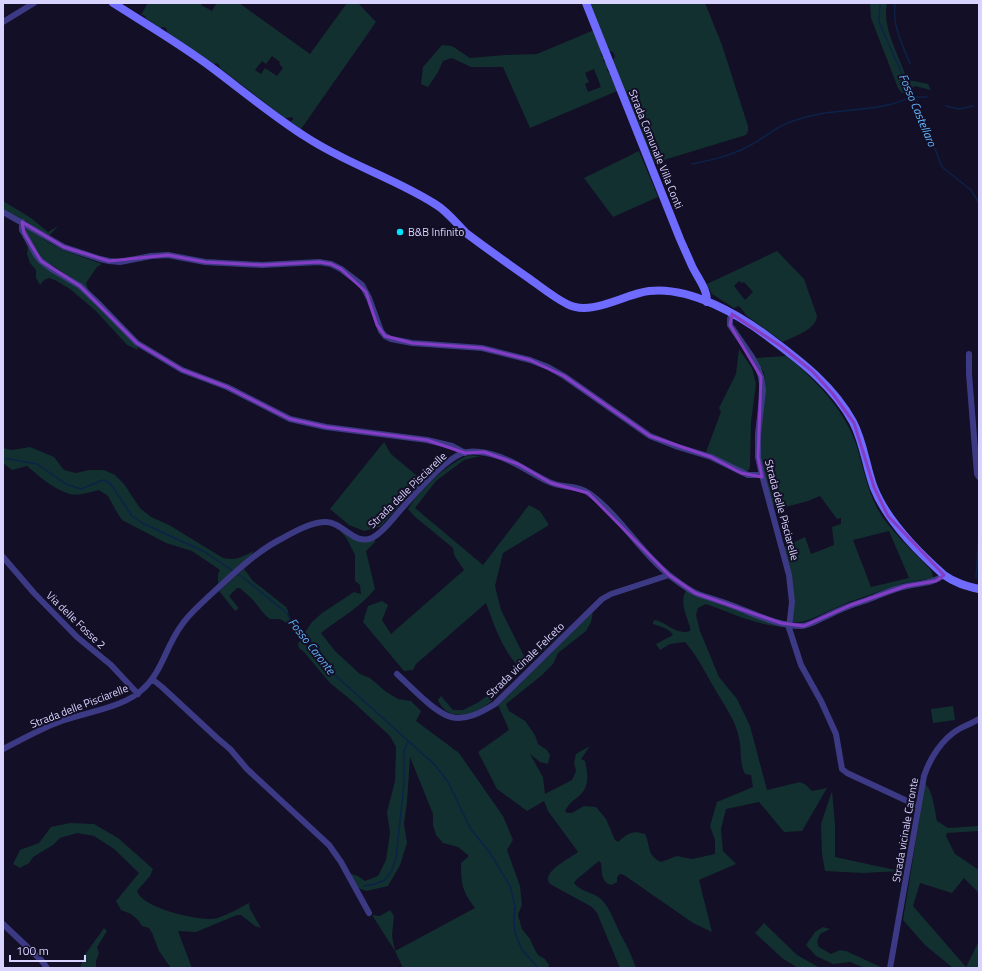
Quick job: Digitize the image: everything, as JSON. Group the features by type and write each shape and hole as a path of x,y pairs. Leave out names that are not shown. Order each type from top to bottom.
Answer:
{"main road":[{"path":"113,3 192,54 305,136 337,156 387,178 435,204 476,240 570,306 587,309 640,292 659,290 680,293 707,302 756,327 812,371 833,394 854,424 874,487 888,516 898,529 944,575 961,584 979,589"},
{"name":"Strada Comunale Villa Conti","path":"586,3 680,239 708,298 707,302"}],"street":[{"path":"3,22 34,3"},
{"path":"3,212 64,247 109,261 120,262 151,256 168,255 206,262 255,265 319,262 330,264 341,269 362,285 370,298 381,331 385,336 391,339 412,343 482,348 548,366 650,436 678,448 711,457 748,475 762,475"},
{"path":"22,222 22,230 41,261 80,286 137,343 182,370 226,387 290,419 326,427 427,440 452,446 465,453"},
{"name":"Strada delle Pisciarelle","path":"732,314 730,325 758,368 761,377 762,396 758,434 758,457 789,575 792,602 788,624 801,665 822,701 836,734 842,769 847,773 918,806"},
{"path":"969,354 971,411 977,474 979,477"},
{"name":"Strada delle Pisciarelle","path":"3,749 48,726 121,703 138,694 152,680 181,626 196,609 224,583 267,547 306,527 320,522 330,522 335,524 355,538 370,539 384,528 417,492 442,468 457,456 473,451 484,452 502,457 558,486 580,488 588,492 608,510 632,538 669,575 695,593 725,602 772,621 804,626 851,605 899,588 936,581 944,575"},
{"name":"Via delle Fosse 2","path":"3,557 77,637 111,666 138,694"},
{"name":"Strada vicinale Felceto","path":"397,674 425,700 449,717 457,718 475,715 495,704 606,596 669,575"},
{"path":"152,680 162,687 230,749 247,769 329,845 341,862 369,914"},
{"name":"Strada vicinale Caronte","path":"890,968 924,776 928,765 937,750 954,733 979,719"},
{"path":"3,924 42,961 47,968"}],"highlighted area":[{"path":"22,222 64,247 109,261 168,255 205,262 262,265 319,262 331,264 341,269 366,292 377,325 385,336 412,343 482,348 530,360 564,376 650,436 711,457 741,473 762,477 758,457 761,377 730,325 732,314 782,347 812,371 833,394 854,423 874,487 888,516 944,575 936,581 906,586 851,605 804,626 781,623 695,593 669,575 588,493 551,483 518,464 484,452 465,453 427,440 326,427 290,419 227,387 182,370 137,343 80,286 41,261 24,233"}],"green space":[{"path":"148,3 202,3 201,5 212,11 216,4 214,3 239,3 310,54 347,3 358,3 376,22 301,129 290,121 293,120 293,117 285,118 220,68 219,65 216,63 214,64 168,34 166,28 160,28 141,15","holes":["272,56 280,62 279,64 283,68 277,76 265,68 261,74 255,70 262,61 266,64"]},
{"path":"589,3 705,3 722,45 748,126 746,135 654,163 612,61 615,57 613,52 609,51"},
{"path":"870,3 887,3 886,12 888,30 905,74 909,80 928,84 931,90 915,86 905,93 902,93 898,88 871,18"},
{"path":"594,30 602,51 601,55 605,58 603,60 606,62 608,68 607,70 617,91 530,128 503,67 471,67 452,58 443,61 428,87 421,84 423,67 442,45 452,46 470,58 537,54","holes":["594,69 601,87 588,92 585,84 589,82 585,73"]},
{"path":"639,151 658,197 613,217 584,178"},
{"path":"3,201 31,218 48,232 58,226 48,237 3,210"},
{"path":"26,227 63,250 102,264 97,267 86,283 88,289 39,255 24,230"},
{"path":"28,246 32,253 44,265 80,289 137,346 138,350 127,345 96,311 70,289 49,278 44,280 40,285 36,278 36,270 30,263 27,254"},
{"path":"777,251 804,279 817,316 816,321 809,329 783,342 747,316 739,306 734,308 712,294 707,284","holes":["739,281 742,283 744,282 753,292 745,300 734,286"]},
{"path":"739,349 752,368 756,384 751,422 750,466 749,470 745,471 706,452 721,412 719,408 736,374"},
{"path":"787,356 827,395 843,417 855,441 870,492 877,508 894,532 929,568 932,572 933,578 904,583 849,602 811,619 801,622 793,622 784,547 805,537 811,554 834,545 832,527 841,524 841,518 837,519 820,496 808,501 778,509 772,504 761,460 761,427 765,394 764,373 756,358","holes":["889,531 909,578 871,587 853,540"]},
{"path":"384,442 391,454 423,481 380,527 364,531 349,525 330,509"},
{"path":"30,447 54,457 64,470 76,473 89,470 104,470 115,475 124,484 140,508 151,517 169,525 223,558 239,558 253,551 252,554 218,584 218,574 220,570 192,551 166,543 122,520 108,496 99,490 81,494 70,494 53,486 27,466 12,470 3,463 3,448 12,450"},
{"path":"469,455 481,456 464,460 436,481 415,508 483,565 529,505 540,511 549,525 503,553 495,586 501,610 525,658 540,650 564,632 525,665 517,665 502,643 486,603 416,664 413,670 404,671 363,622 368,606 382,601 388,605 382,620 391,634 464,570 454,555 453,548 414,516 408,509 427,485 452,464"},
{"path":"338,528 358,540 375,539 375,542 366,551 375,589 363,602 321,633 335,651 360,674 370,678 385,691 398,699 411,701 421,711 416,721 459,753 503,816 513,840 507,850 520,886 522,905 518,915 522,929 530,939 538,955 545,959 549,965 548,968 403,968 395,951 475,908 467,897 461,876 461,863 469,856 458,847 443,843 436,835 433,825 433,814 410,757 404,824 407,843 400,865 388,886 366,891 356,887 351,874 358,876 365,881 378,876 386,860 390,833 387,812 395,781 396,747 390,736 330,683 299,648 298,644 311,623 322,613 354,592 361,594 360,585 355,581 355,555 347,539"},
{"path":"244,569 253,581 286,607 290,625 280,619 270,619 240,588 237,588 229,596 238,607 235,611 219,591"},
{"path":"687,589 784,627 764,624 734,615 706,604 698,608 696,615 700,631 719,677 737,699 750,726 767,790 800,782 812,791 827,788 802,831 784,832 759,802 726,809 721,829 723,851 736,864 699,880 712,932 693,923 624,875 620,874 617,877 617,882 611,885 608,884 605,882 601,863 599,861 577,879 574,883 577,886 601,899 608,907 636,968 620,968 597,913 592,907 550,884 548,879 553,870 578,852 548,811 544,801 527,811 497,789 478,752 509,730 498,705 593,612 591,622 586,631 558,653 553,664 542,675 506,704 509,711 525,721 535,735 538,744 547,750 550,755 548,764 540,762 530,754 543,777 545,794 572,780 576,771 574,763 576,754 590,746 581,759 585,761 586,766 587,780 585,789 568,806 565,811 567,813 572,813 584,806 596,807 606,819 615,840 618,842 633,832 645,834 651,853 661,862 677,856 692,859 715,854 715,840 710,826 717,802 753,787 751,775 745,774 743,770 740,742 735,725 694,654 685,642 670,644 660,650 656,644 673,635 667,629 653,624 655,620 681,632 690,631 683,605"},
{"path":"495,691 497,695 489,703 475,712 468,714 460,715 447,712 438,700 441,696 453,710 463,710"},
{"path":"953,706 955,720 933,723 931,709"},
{"path":"925,784 932,796 937,821 948,828 979,826 979,831 947,833 946,836 955,854 979,870 979,893 964,878 952,893 920,883 913,906 966,967 979,941 979,968 953,968 925,945 903,920"},
{"path":"832,791 835,824 835,857 900,871 863,873 825,871 822,854 821,824"},
{"path":"70,823 94,824 118,838 153,869 150,876 137,891 141,897 149,903 170,912 204,919 212,919 226,915 249,903 250,909 261,928 255,926 241,915 237,915 196,932 178,931 192,968 171,968 159,951 149,928 142,926 131,914 121,910 116,901 139,873 114,849 94,836 77,833 60,838 53,845 33,857 29,863 20,868 13,864 20,850 39,843 51,827"},
{"path":"390,910 394,916 392,936 395,951 372,915 380,916"},
{"path":"764,923 797,955 820,968 798,968 782,958 755,933"},
{"path":"823,927 830,929 820,934 817,942 819,947 831,954 840,950 846,951 883,968 865,968 850,962 833,964 816,956 806,945 815,932"},
{"path":"104,928 107,931 97,947 99,953 96,961 96,968 80,968 84,956"}],"waterway":[{"name":"Fosso Castellaro","path":"880,3 879,22 903,76 917,101 942,167 971,190 979,203"},
{"path":"895,3 894,11 896,26 910,64"},
{"path":"692,164 734,153 755,143 781,126 799,119 825,113 884,106 905,99 913,94"},
{"path":"915,97 927,97"},
{"path":"946,106 959,109 973,106"},
{"name":"Fosso Caronte","path":"3,458 37,464 66,484 81,489 103,480 110,483 132,516 142,523 205,552 233,571"},
{"name":"Fosso Castellaro","path":"976,578 979,532"},
{"name":"Fosso Caronte","path":"237,573 287,613 293,626 312,644 317,655 326,667 435,765 448,782 470,828 490,853 510,886 515,906 515,933 522,950 538,968"},
{"path":"364,886 385,880 392,870 396,858 404,784 404,751 408,742"}],"place":[{"name":"B&B Infinito","path":"400,232"}]}
